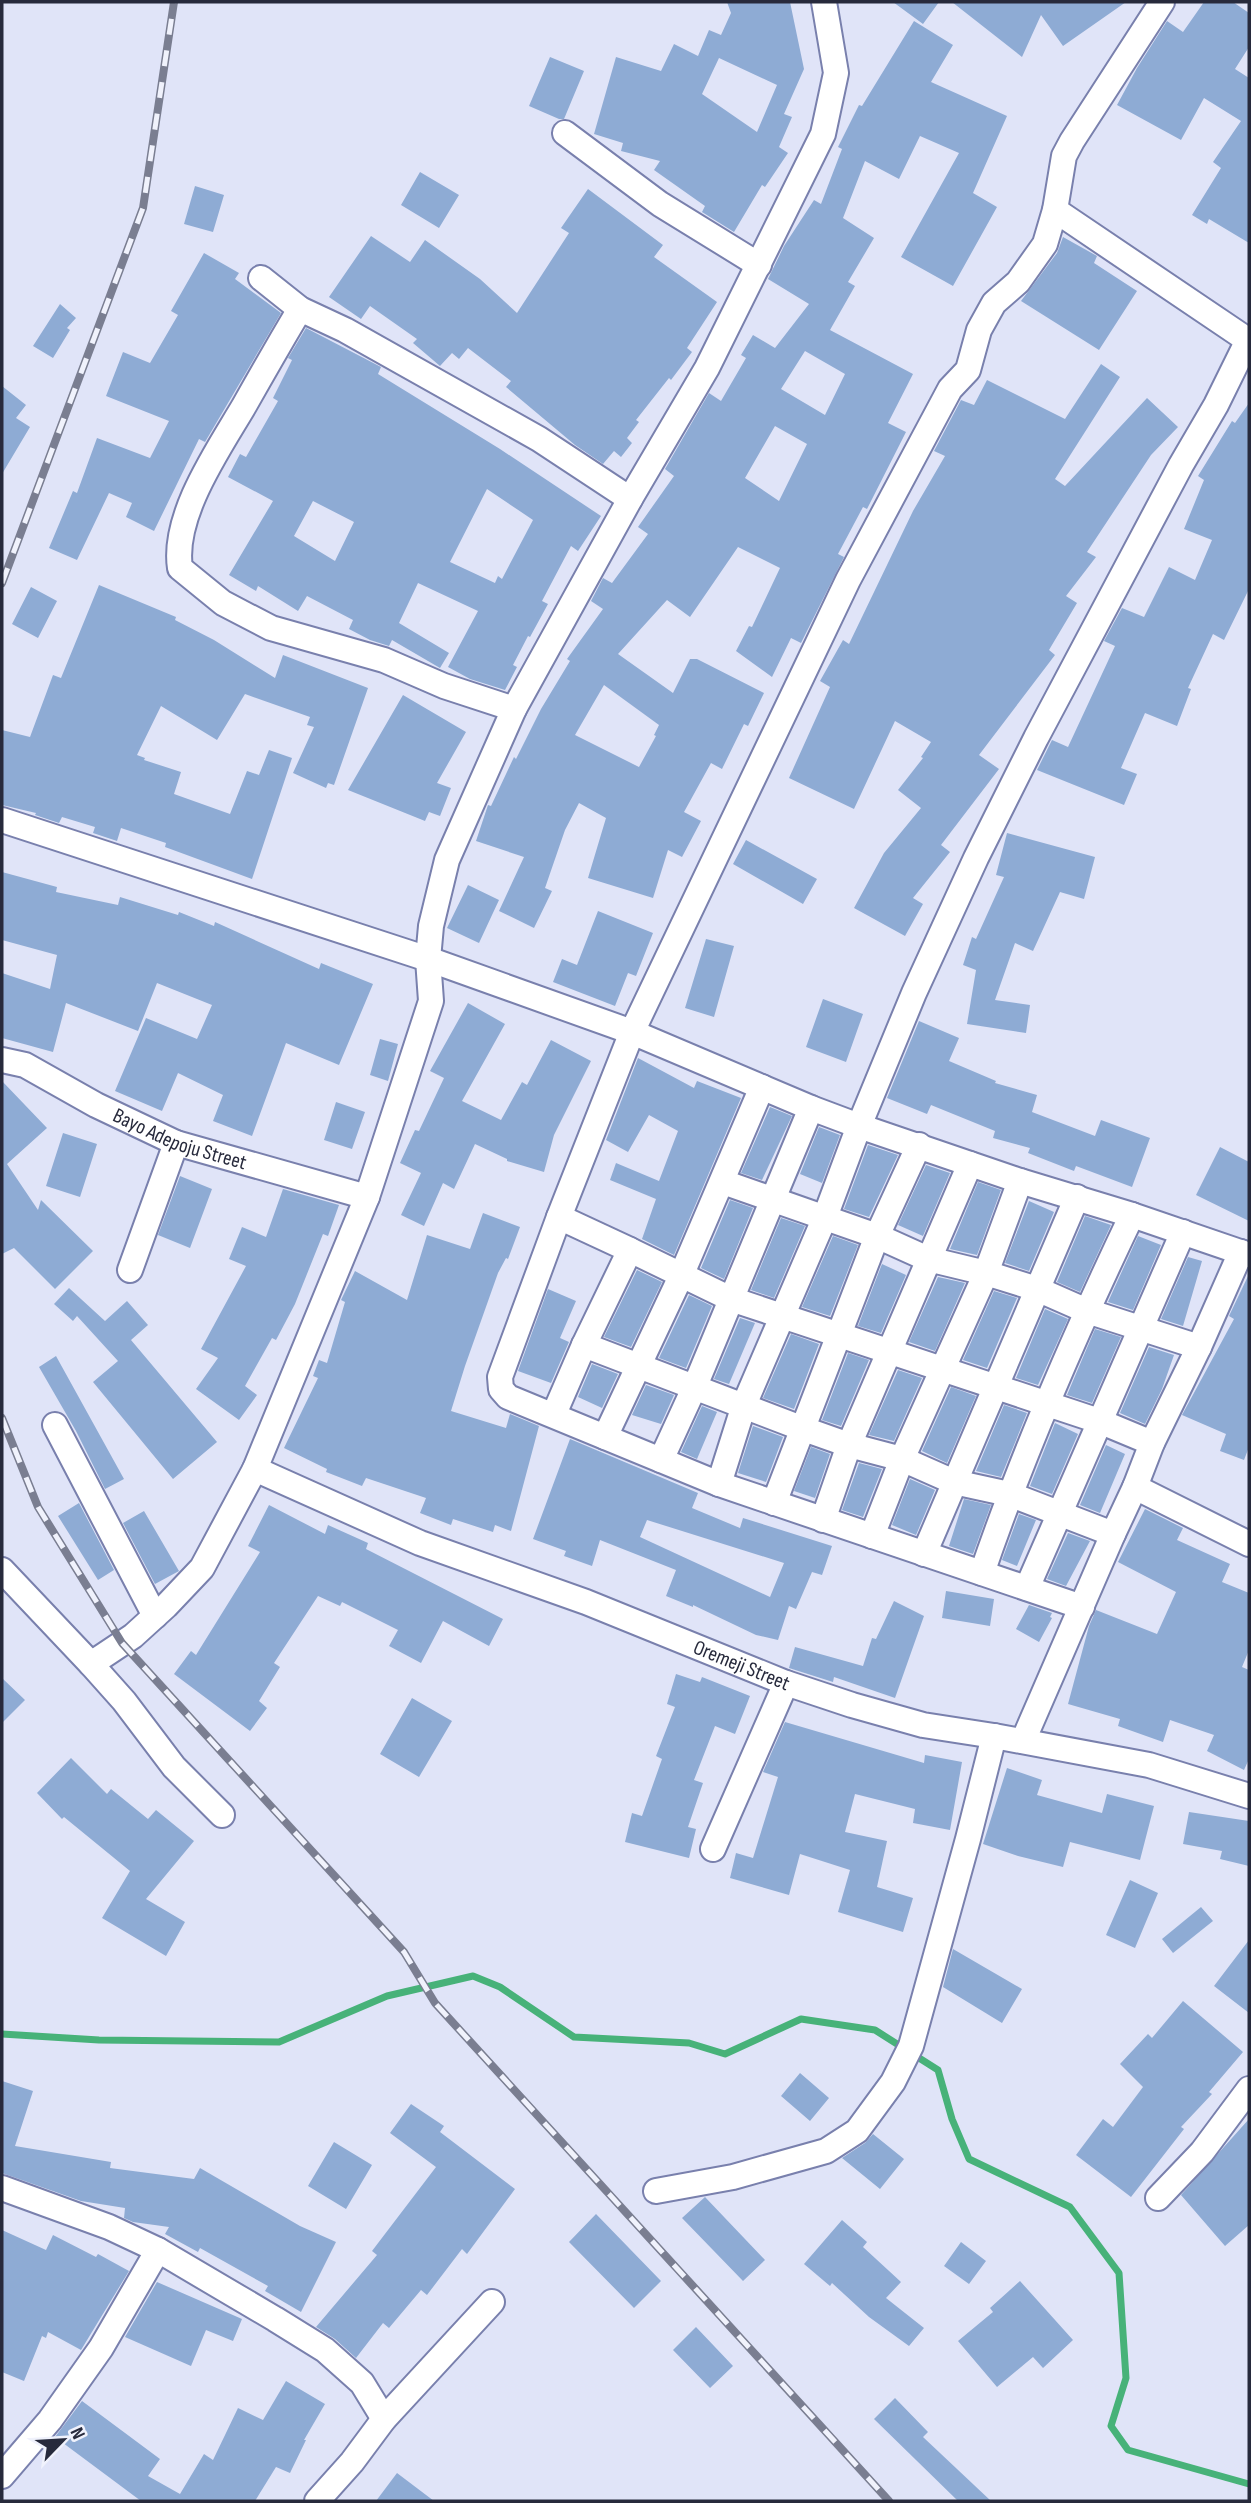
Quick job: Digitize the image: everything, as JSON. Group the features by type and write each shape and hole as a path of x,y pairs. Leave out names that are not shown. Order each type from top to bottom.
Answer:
{"street":[{"path":"91,1664 133,1636 202,1568 255,1469 367,1197 430,1001 428,959 431,926 447,860 514,709 630,499 707,368 823,134 836,73 824,2"},
{"path":"1082,1607 719,1484 508,1397 501,1389 500,1377 632,1032 848,580 950,389 968,370 979,330 994,303 1018,282 1045,244 1055,209 1064,156 1072,141 1162,2"},
{"path":"565,133 660,204 759,264"},
{"path":"719,1484 744,1405 825,1217 859,1126 931,956 1035,738 1249,340 1055,209"},
{"path":"261,278 300,309 345,330 539,439 630,499"},
{"path":"300,309 224,440 192,502 178,554 180,568 223,603 271,628 384,660 444,685 514,709"},
{"path":"2,820 428,959 632,1032 859,1126 1245,1253 1152,1443 1023,1741"},
{"name":"Bayo Adepoju Street","path":"2,1059 25,1065 96,1105 176,1143 367,1197"},
{"path":"605,1437 681,1276 762,1087"},
{"path":"661,1460 695,1387 811,1108"},
{"path":"130,1270 176,1143"},
{"path":"774,1503 877,1236 919,1145"},
{"path":"823,1520 849,1445 970,1164"},
{"path":"872,1536 902,1459 986,1273 1020,1181"},
{"path":"723,1182 877,1236 928,1259 1037,1289 1087,1311 1199,1347"},
{"path":"924,1553 1077,1197"},
{"path":"982,1573 1009,1494 1046,1404 1132,1215"},
{"path":"559,1217 731,1299 1099,1421 1152,1443"},
{"path":"1027,1588 1183,1232"},
{"path":"554,1415 630,1250"},
{"path":"584,1345 801,1428 849,1445 902,1459 954,1482 1009,1494 1113,1534"},
{"path":"55,1425 155,1616"},
{"name":"Oremeji Street","path":"255,1469 420,1543 586,1602 786,1683 852,1705 923,1725 994,1735 1149,1765 1249,1796"},
{"path":"1135,1487 1249,1544"},
{"path":"2,1570 91,1664 174,1767 222,1815"},
{"path":"713,1849 786,1683"},
{"path":"656,2191 733,2178 826,2151 858,2131 892,2082 911,2046 994,1735"},
{"path":"1158,2198 1202,2152 1249,2089"},
{"path":"2,2188 109,2227 158,2250 326,2350 362,2384 384,2418"},
{"path":"2,2476 50,2420 101,2348 158,2250"},
{"path":"317,2501 352,2462 384,2418 492,2302"}],"building":[{"path":"727,2 790,2 804,69 784,114 792,117 779,147 788,153 765,187 762,185 734,232 702,212 705,206 654,170 660,161 621,151 623,143 594,134 616,57 661,71 674,44 698,56 709,30 721,35 731,13","holes":["719,58 777,85 757,132 702,94"]},
{"path":"893,2 939,2 923,24"},
{"path":"952,2 1126,2 1063,46 1041,15 1022,57"},
{"path":"1204,2 1233,2 1249,13 1249,47 1235,69 1249,78 1249,243 1209,219 1207,224 1192,215 1221,168 1213,162 1241,121 1204,98 1181,140 1117,105 1167,21 1183,32"},
{"path":"914,21 953,45 931,82 1007,116 973,193 997,207 953,286 901,257 959,153 920,136 899,179 865,161 843,218 874,238 848,282 855,286 830,330 913,374 888,423 906,432 867,509 863,507 838,554 844,557 801,643 791,638 772,677 736,651 749,626 752,627 780,568 738,547 690,617 667,600 618,654 673,693 690,659 697,659 764,693 748,726 744,724 722,769 711,763 684,812 701,821 682,857 668,850 653,898 588,878 606,818 579,803 565,830 545,888 552,891 534,928 499,911 524,857 476,841 488,805 491,806 514,757 516,759 541,709 570,661 567,659 603,609 591,601 603,578 612,583 648,534 638,527 674,476 665,469 709,393 721,401 746,358 741,355 753,335 775,348 809,304 768,279 784,246 814,200 821,204 842,149 838,147 859,105 862,106","holes":["805,351 845,374 825,415 781,389","775,426 807,444 779,501 745,478","604,685 659,725 639,767 575,735"]},
{"path":"550,57 584,71 564,119 529,106"},
{"path":"420,172 459,195 439,228 401,205"},
{"path":"195,186 224,195 213,232 184,224"},
{"path":"588,189 663,245 654,257 717,302 687,348 692,352 636,420 639,422 627,438 632,443 621,457 614,451 603,464 575,445 506,387 511,381 468,348 459,359 452,353 440,366 413,343 417,339 370,306 361,319 329,297 371,236 410,262 425,240 480,279 517,313 569,233 561,228"},
{"path":"1063,237 1097,256 1094,263 1137,291 1099,350 1021,301 1057,253"},
{"path":"204,253 239,273 235,279 281,313 205,442 199,439 154,531 126,517 132,503 109,493 77,560 49,548 73,491 77,493 97,438 150,458 169,421 106,396 123,352 150,363 178,315 171,311"},
{"path":"60,304 76,318 67,328 70,330 53,358 33,346"},
{"path":"306,328 381,367 378,374 500,449 601,516 578,551 571,546 542,601 548,604 513,665 517,667 505,690 470,679 448,667 478,611 418,583 399,623 449,653 440,668 392,640 389,646 349,629 353,620 307,596 298,611 258,586 256,591 229,575 273,501 228,477 240,454 246,457 278,401 273,398 292,360 288,358","holes":["487,489 533,520 502,579 498,576 495,583 450,562","313,501 354,522 335,561 294,536"]},
{"path":"1101,364 1120,377 1055,479 1065,486 1147,398 1178,427 1151,455 1087,552 1096,557 1066,596 1077,603 1049,650 1055,655 979,755 999,769 941,845 950,852 913,898 923,904 905,936 854,908 884,853 921,808 898,790 923,758 921,757 931,742 895,721 854,809 789,778 830,687 820,681 843,640 849,644 913,511 945,456 934,451 961,400 974,405 987,380 1065,419"},
{"path":"2,386 26,405 16,418 30,427 2,474"},
{"path":"1249,403 1249,589 1224,640 1213,634 1188,688 1191,689 1177,726 1145,713 1121,768 1137,774 1124,805 1037,770 1052,740 1068,747 1115,646 1104,641 1122,608 1144,617 1169,567 1195,580 1212,540 1184,529 1204,480 1198,476 1232,421 1235,423"},
{"path":"99,585 176,617 175,620 214,640 275,678 283,655 368,688 334,785 328,783 326,788 293,773 314,727 307,725 310,717 245,694 217,740 161,706 137,755 145,758 144,760 181,772 174,794 230,814 247,771 259,775 269,750 292,758 252,879 165,847 166,843 121,828 117,841 93,833 95,827 62,817 59,823 35,815 36,813 2,805 2,730 30,737 53,675 61,678"},
{"path":"31,587 57,601 38,638 12,624"},
{"path":"403,695 466,732 437,783 451,788 440,816 429,812 425,821 348,790"},
{"path":"1007,833 1095,857 1084,899 1060,892 1033,951 1015,943 995,1000 1030,1005 1026,1033 967,1024 976,970 963,965 972,937 976,939 1004,877 996,875"},
{"path":"746,840 817,879 803,904 733,864"},
{"path":"2,872 57,887 56,892 118,905 120,897 178,915 179,912 214,926 215,922 319,969 321,963 373,984 339,1065 286,1043 252,1136 213,1121 223,1095 178,1073 162,1111 115,1091 146,1018 197,1039 212,1005 157,983 138,1031 66,1003 53,1052 2,1038 2,973 50,989 57,955 2,940"},
{"path":"468,885 499,900 479,943 447,928"},
{"path":"598,911 653,933 636,976 628,973 615,1006 553,982 562,959 577,965"},
{"path":"706,939 734,946 714,1017 685,1008"},
{"path":"823,999 863,1014 846,1062 806,1047"},
{"path":"468,1003 505,1024 462,1101 501,1120 522,1082 527,1085 551,1040 591,1061 554,1135 544,1172 507,1161 475,1144 454,1189 443,1183 424,1226 401,1215 421,1173 400,1163 415,1130 419,1131 444,1078 430,1071"},
{"path":"919,1021 959,1038 949,1061 996,1081 995,1083 1037,1095 1032,1112 1095,1136 1101,1120 1150,1138 1132,1187 1076,1166 1074,1171 1028,1153 1030,1148 993,1138 995,1131 931,1105 927,1114 887,1098"},
{"path":"380,1039 398,1044 388,1081 370,1075"},
{"path":"638,1058 694,1088 697,1081 741,1098 674,1255 642,1239 656,1199 610,1180 616,1163 659,1181 678,1131 649,1115 628,1152 606,1140"},
{"path":"2,1081 47,1128 7,1164 38,1210 41,1200 93,1251 55,1289 14,1248 2,1254"},
{"path":"336,1102 365,1112 352,1149 324,1140"},
{"path":"770,1107 792,1116 762,1180 741,1173"},
{"path":"819,1127 840,1135 822,1183 800,1174"},
{"path":"63,1133 97,1144 80,1197 46,1186"},
{"path":"868,1145 898,1155 869,1217 844,1209"},
{"path":"1220,1147 1249,1162 1249,1221 1196,1195"},
{"path":"926,1165 950,1173 923,1236 898,1225"},
{"path":"180,1176 212,1189 190,1248 158,1235"},
{"path":"978,1182 1001,1190 977,1255 950,1249"},
{"path":"283,1189 339,1205 328,1236 323,1234 295,1304 276,1340 272,1338 245,1386 257,1395 239,1420 196,1389 218,1358 201,1349 246,1266 229,1259 242,1227 266,1237"},
{"path":"730,1200 753,1208 724,1279 701,1268"},
{"path":"1029,1201 1054,1212 1029,1271 1005,1263"},
{"path":"483,1213 520,1227 508,1259 506,1258 498,1273 451,1411 506,1428 510,1414 539,1426 511,1531 495,1525 493,1532 453,1519 451,1525 420,1513 426,1498 366,1478 362,1486 326,1472 327,1469 284,1448 318,1378 313,1376 319,1360 327,1363 345,1302 341,1300 355,1271 407,1300 427,1235 470,1249"},
{"path":"1085,1216 1111,1225 1080,1292 1057,1282"},
{"path":"781,1218 805,1226 774,1298 751,1290"},
{"path":"833,1236 858,1245 830,1316 802,1307"},
{"path":"1138,1236 1161,1245 1133,1310 1108,1302"},
{"path":"1188,1257 1202,1261 1183,1326 1161,1319"},
{"path":"882,1264 906,1275 881,1333 858,1326"},
{"path":"637,1270 662,1282 631,1347 604,1337"},
{"path":"1249,1274 1249,1447 1244,1460 1220,1451 1226,1434 1182,1415 1234,1319 1229,1316"},
{"path":"938,1277 965,1283 935,1351 909,1342"},
{"path":"69,1288 105,1321 127,1301 148,1325 131,1340 217,1442 173,1479 93,1382 118,1361 77,1316 73,1321 54,1304"},
{"path":"548,1289 576,1301 560,1338 569,1342 551,1383 518,1371"},
{"path":"994,1291 1017,1298 987,1368 963,1360"},
{"path":"689,1295 712,1306 686,1368 659,1358"},
{"path":"1045,1309 1068,1319 1038,1385 1016,1378"},
{"path":"740,1318 755,1323 729,1384 714,1379"},
{"path":"1095,1329 1121,1337 1092,1403 1067,1395"},
{"path":"791,1334 819,1344 794,1409 763,1398"},
{"path":"1149,1347 1174,1355 1162,1389 1145,1424 1120,1413"},
{"path":"848,1353 869,1360 841,1426 822,1420"},
{"path":"56,1356 124,1479 105,1489 39,1367"},
{"path":"592,1364 618,1374 602,1408 578,1397"},
{"path":"898,1370 922,1378 894,1441 869,1435"},
{"path":"646,1385 674,1395 661,1424 632,1415"},
{"path":"951,1387 976,1396 947,1463 922,1451"},
{"path":"1004,1405 1027,1413 1001,1477 976,1471"},
{"path":"702,1406 717,1412 697,1459 681,1452"},
{"path":"1055,1423 1078,1434 1052,1494 1030,1486"},
{"path":"753,1426 783,1437 766,1482 738,1473"},
{"path":"570,1439 698,1493 692,1508 740,1528 743,1518 832,1546 822,1575 812,1572 796,1609 789,1606 778,1640 756,1635 693,1605 666,1596 676,1570 600,1540 592,1566 564,1556 566,1551 533,1539","holes":["647,1520 784,1563 770,1597 640,1537"]},
{"path":"1106,1445 1125,1454 1100,1513 1080,1505"},
{"path":"811,1447 830,1454 815,1498 794,1491"},
{"path":"859,1463 882,1469 863,1517 842,1510"},
{"path":"910,1479 935,1490 916,1535 892,1525"},
{"path":"964,1499 991,1505 973,1554 949,1546"},
{"path":"79,1503 114,1570 98,1580 58,1516"},
{"path":"269,1505 325,1534 328,1525 368,1543 366,1549 503,1619 489,1646 443,1621 421,1663 389,1646 398,1630 342,1602 340,1606 318,1596 274,1663 280,1667 259,1701 267,1708 250,1731 174,1674 191,1651 196,1655 260,1552 248,1546"},
{"path":"1145,1509 1183,1528 1177,1540 1230,1564 1222,1582 1249,1593 1249,1650 1242,1667 1249,1670 1249,1759 1244,1770 1207,1751 1214,1735 1170,1720 1163,1742 1118,1726 1120,1719 1068,1704 1089,1626 1096,1610 1157,1634 1176,1592 1118,1562"},
{"path":"144,1511 179,1571 155,1584 123,1523"},
{"path":"1019,1514 1036,1520 1017,1566 1002,1560"},
{"path":"1068,1533 1090,1541 1066,1586 1047,1579"},
{"path":"946,1591 994,1599 990,1626 942,1618"},
{"path":"894,1601 924,1616 895,1698 834,1677 833,1682 789,1668 795,1647 863,1666 872,1638 876,1639"},
{"path":"1029,1605 1052,1613 1039,1642 1016,1629"},
{"path":"676,1674 700,1682 702,1677 750,1696 735,1734 715,1726 694,1780 703,1783 688,1827 696,1829 689,1858 625,1842 632,1813 642,1816 662,1759 656,1756 675,1707 667,1704"},
{"path":"2,1678 25,1700 2,1723"},
{"path":"412,1698 452,1721 419,1777 380,1754"},
{"path":"785,1722 924,1763 925,1755 962,1762 950,1830 913,1823 915,1809 855,1794 845,1832 887,1841 877,1887 913,1898 903,1932 838,1912 850,1870 800,1854 789,1895 730,1878 736,1853 753,1858 778,1777 763,1772"},
{"path":"71,1758 107,1794 111,1789 148,1819 156,1810 194,1841 146,1899 185,1922 166,1956 102,1918 130,1871 64,1817 62,1819 37,1793"},
{"path":"1007,1768 1042,1780 1037,1795 1102,1813 1107,1794 1154,1806 1140,1860 1070,1842 1063,1867 983,1844"},
{"path":"1189,1812 1249,1821 1249,1866 1220,1859 1222,1851 1183,1844"},
{"path":"1130,1880 1158,1893 1135,1948 1106,1935"},
{"path":"1201,1907 1213,1921 1173,1953 1162,1939"},
{"path":"1249,1940 1249,2013 1214,1986"},
{"path":"953,1949 1022,1989 1002,2023 943,1987"},
{"path":"1183,2001 1243,2052 1209,2092 1212,2094 1181,2127 1184,2129 1131,2197 1076,2155 1103,2119 1113,2127 1143,2087 1120,2064 1148,2034 1152,2038"},
{"path":"800,2073 829,2098 810,2121 781,2096"},
{"path":"2,2081 33,2091 15,2146 111,2162 110,2168 194,2179 200,2168 300,2226 336,2242 301,2312 265,2291 268,2286 200,2248 198,2252 165,2234 169,2227 133,2222 124,2218 125,2208 81,2201 2,2173"},
{"path":"411,2104 444,2126 440,2132 515,2189 467,2254 462,2249 427,2295 421,2290 389,2328 383,2323 356,2358 335,2339 316,2327 377,2255 372,2251 436,2167 390,2133"},
{"path":"1249,2119 1249,2225 1225,2246 1181,2195"},
{"path":"873,2134 904,2159 880,2189 842,2158 865,2143"},
{"path":"334,2142 372,2165 346,2209 308,2186"},
{"path":"705,2197 765,2260 743,2281 682,2218"},
{"path":"596,2214 661,2281 634,2308 569,2242"},
{"path":"842,2220 867,2242 863,2247 901,2282 886,2298 924,2328 909,2346 869,2317 832,2283 830,2286 804,2264"},
{"path":"2,2230 46,2250 53,2235 129,2271 81,2350 48,2332 46,2338 42,2336 24,2381 2,2372"},
{"path":"961,2242 986,2261 969,2284 944,2266"},
{"path":"1020,2281 1073,2340 1043,2368 1033,2357 997,2387 958,2341 993,2312 990,2308"},
{"path":"157,2282 242,2319 233,2341 206,2330 191,2366 125,2337"},
{"path":"696,2327 733,2366 710,2388 673,2350"},
{"path":"286,2381 325,2404 304,2440 290,2473 276,2467 255,2501 141,2501 55,2437 82,2401 160,2459 148,2476 180,2494 204,2454 213,2460 238,2408 263,2420"},
{"path":"895,2398 928,2432 923,2437 991,2501 958,2501 874,2419"},
{"path":"397,2473 434,2501 376,2501"}],"waterway":[{"path":"2,2034 99,2040 279,2042 387,1996 473,1976 500,1987 574,2037 689,2043 725,2054 801,2019 875,2030 938,2070 952,2119 969,2159 1070,2207 1119,2273 1126,2378 1111,2426 1128,2450 1249,2484"}],"railway":[{"path":"2,583 143,208 174,2"},
{"path":"2,1418 38,1507 122,1643 404,1952 435,2003 889,2501"}]}
